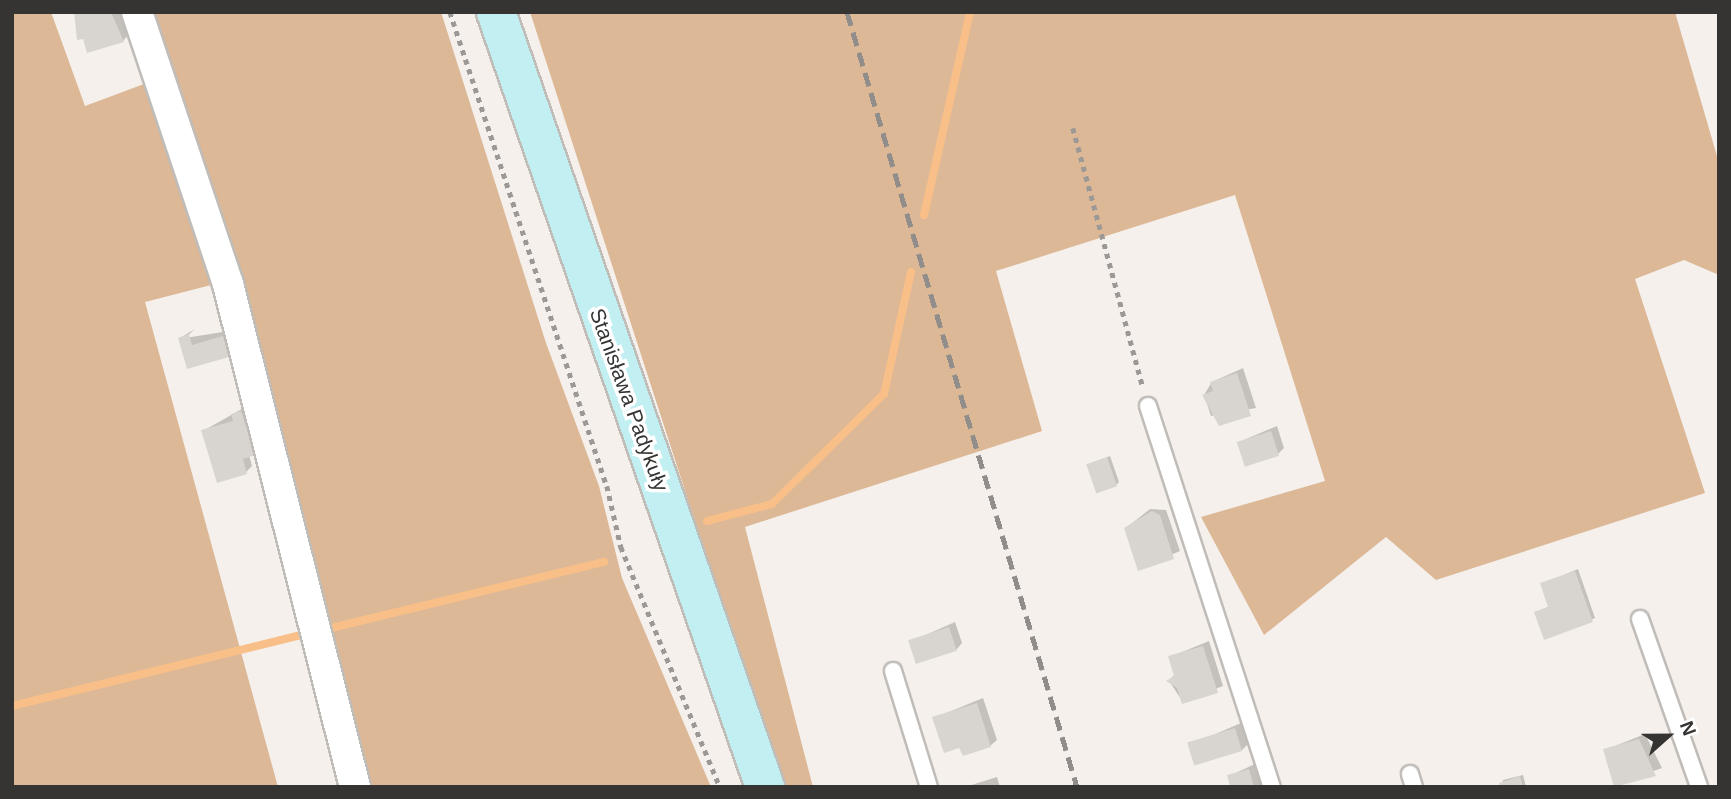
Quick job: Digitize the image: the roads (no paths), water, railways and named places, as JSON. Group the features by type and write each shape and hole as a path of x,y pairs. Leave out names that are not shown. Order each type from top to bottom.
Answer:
{"street":[{"path":"137,12 228,284 355,787"},
{"name":"Stanisława Padykuły","path":"496,12 765,787"}],"lane":[{"path":"1148,406 1272,787"},
{"path":"1640,619 1699,787"},
{"path":"893,671 929,787"}],"waterway":[{"path":"924,215 970,12"},
{"path":"707,521 772,504 884,394 911,272"},
{"path":"327,629 604,562"},
{"path":"12,706 309,633"}],"railway":[{"path":"847,12 1077,787"}]}
